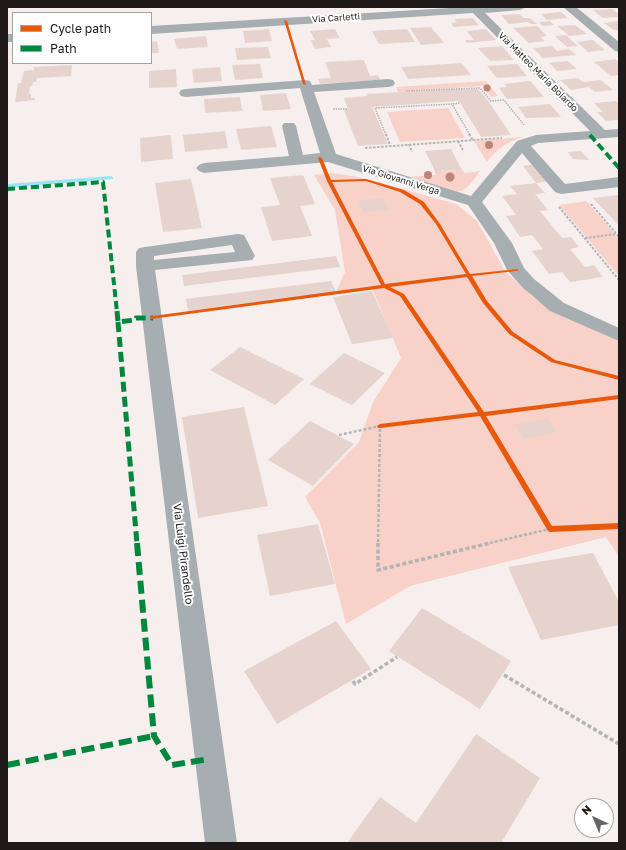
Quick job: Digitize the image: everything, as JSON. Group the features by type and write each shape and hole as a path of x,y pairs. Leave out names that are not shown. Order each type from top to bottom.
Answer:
{"street":[{"name":"Via Carletti","path":"152,30 520,7"},
{"path":"569,7 619,48"},
{"name":"Via Matteo Maria Boiardo","path":"476,10 600,134"},
{"path":"306,89 388,83"},
{"path":"186,93 305,84 328,155"},
{"path":"289,126 297,160"},
{"path":"515,140 536,140 619,133"},
{"path":"515,140 561,189 619,182"},
{"path":"515,140 474,202 503,243 516,270 528,283 557,307 619,335"},
{"name":"Via Giovanni Verga","path":"204,168 297,160 328,155 474,202"},
{"name":"Via Luigi Pirandello","path":"145,266 246,256 238,239 145,252 145,266 221,843"}],"path":[{"path":"388,83 396,92 480,88 491,101 504,100 525,126"},
{"path":"390,146 374,108 460,103"},
{"path":"452,104 473,140"},
{"path":"328,155 409,144 473,140 515,140"},
{"path":"458,141 463,150"},
{"path":"409,144 412,152"},
{"path":"586,199 619,237"},
{"path":"557,203 619,280"},
{"path":"585,238 616,234"},
{"path":"339,435 388,425"},
{"path":"380,426 378,570 558,528"},
{"path":"546,522 550,529"},
{"path":"353,681 355,684 397,657"},
{"path":"504,675 619,744"}],"shaded area":[{"path":"486,81 498,96 491,97 482,86 398,92 396,87"},
{"path":"448,108 465,138 400,142 387,112"},
{"path":"523,137 503,146 487,162 474,141"},
{"path":"462,170 465,173 480,171 468,186 463,190 458,191 437,188 410,177 435,175 435,171"},
{"path":"331,173 359,177 456,204 477,221 505,271 536,300 573,320 619,339 619,557 606,537 410,586 346,624 320,523 305,497 359,442 373,402 401,358 371,286 336,292 345,272 335,210 314,175"},
{"path":"586,201 619,239 619,276 559,205"}],"building":[{"path":"612,9 619,14 619,17 603,18 593,10"},
{"path":"561,12 568,18 547,20 541,14"},
{"path":"519,14 524,18 530,18 537,24 531,24 528,22 509,24 501,15"},
{"path":"473,18 479,25 454,27 451,23 457,22 454,19"},
{"path":"550,21 554,25 542,26 539,22"},
{"path":"619,21 619,30 614,30 604,23"},
{"path":"575,25 587,34 569,36 557,26"},
{"path":"537,26 547,36 540,37 545,41 529,43 513,28"},
{"path":"431,27 444,43 421,45 410,28"},
{"path":"269,29 272,41 245,43 243,31"},
{"path":"335,29 340,38 327,39 331,47 315,49 311,40 315,40 310,31"},
{"path":"407,29 415,42 379,44 372,31"},
{"path":"486,29 496,40 467,43 465,40 474,40 467,31"},
{"path":"566,35 578,46 567,47 555,36"},
{"path":"206,36 208,47 177,49 174,39"},
{"path":"593,40 605,50 588,52 577,42"},
{"path":"157,41 159,53 152,53 152,42"},
{"path":"502,46 514,60 490,61 478,48"},
{"path":"552,46 557,51 569,49 576,55 543,58 533,48"},
{"path":"268,47 271,58 237,60 235,48"},
{"path":"615,59 619,62 619,75 611,76 594,62"},
{"path":"364,60 370,76 378,75 380,80 320,84 318,79 331,78 325,62"},
{"path":"568,61 577,69 557,71 549,63"},
{"path":"462,63 471,75 408,79 401,67"},
{"path":"260,64 263,78 235,80 232,65"},
{"path":"517,64 527,76 497,78 487,66"},
{"path":"72,65 71,76 37,78 36,82 33,82 32,86 30,86 29,94 31,94 31,98 35,98 35,100 15,102 18,83 21,83 24,71 34,70 34,67"},
{"path":"220,67 222,81 194,83 192,69"},
{"path":"176,69 177,87 149,88 149,71"},
{"path":"578,78 583,82 601,80 613,90 595,92 589,87 571,90 560,80"},
{"path":"530,81 544,97 507,99 499,88 507,87 504,84"},
{"path":"478,89 489,102 511,135 481,137 459,101 372,107 388,144 358,146 344,110 348,109 344,98 367,96 366,94"},
{"path":"286,93 291,109 263,111 260,95"},
{"path":"240,97 242,111 205,113 204,99"},
{"path":"616,101 619,104 619,120 606,121 597,112 603,112 594,103"},
{"path":"550,104 561,117 526,118 518,107"},
{"path":"271,126 277,147 241,150 236,129"},
{"path":"225,131 228,148 185,152 183,135"},
{"path":"171,135 173,159 141,162 140,138"},
{"path":"451,149 462,170 435,171 425,151"},
{"path":"581,151 589,160 573,159 568,152"},
{"path":"536,164 550,181 536,183 523,166"},
{"path":"303,175 315,204 300,206 312,236 272,241 261,207 280,205 270,178"},
{"path":"191,179 202,228 163,232 155,183"},
{"path":"536,183 545,193 535,194 548,210 540,211 562,238 571,237 579,247 570,249 585,267 594,265 603,277 570,282 562,272 549,274 532,251 543,249 532,235 520,237 506,216 516,215 502,196 517,194 510,186"},
{"path":"619,195 619,226 593,198"},
{"path":"383,198 389,210 363,212 358,201"},
{"path":"336,256 340,267 184,286 182,275"},
{"path":"331,281 336,292 188,311 186,299"},
{"path":"372,291 393,338 352,344 333,297"},
{"path":"240,347 304,379 275,405 210,370"},
{"path":"344,353 385,373 352,405 310,384"},
{"path":"244,407 268,506 198,518 182,417"},
{"path":"548,419 557,432 524,439 515,425"},
{"path":"310,421 354,444 313,486 268,460"},
{"path":"318,524 335,584 270,596 257,535"},
{"path":"593,553 619,602 619,625 541,640 508,567"},
{"path":"422,608 511,661 480,709 389,651"},
{"path":"336,621 371,669 277,724 244,671"},
{"path":"476,734 540,778 501,843 347,843 380,797 416,823"}],"waterway":[{"path":"7,186 111,178"}],"marked path":[{"path":"590,135 619,168"},
{"path":"7,189 103,182 118,322 135,320 136,318 153,318"},
{"path":"118,322 154,736 172,765 209,759"},
{"path":"7,765 154,736"}],"cycle path":[{"path":"285,21 305,84"},
{"path":"320,158 329,181 383,285 402,295 482,414 380,426"},
{"path":"329,181 366,180 402,191 422,203 438,224 485,302 511,333 553,361 619,378"},
{"path":"153,318 516,270"},
{"path":"619,397 482,414 550,529 619,526"}]}
